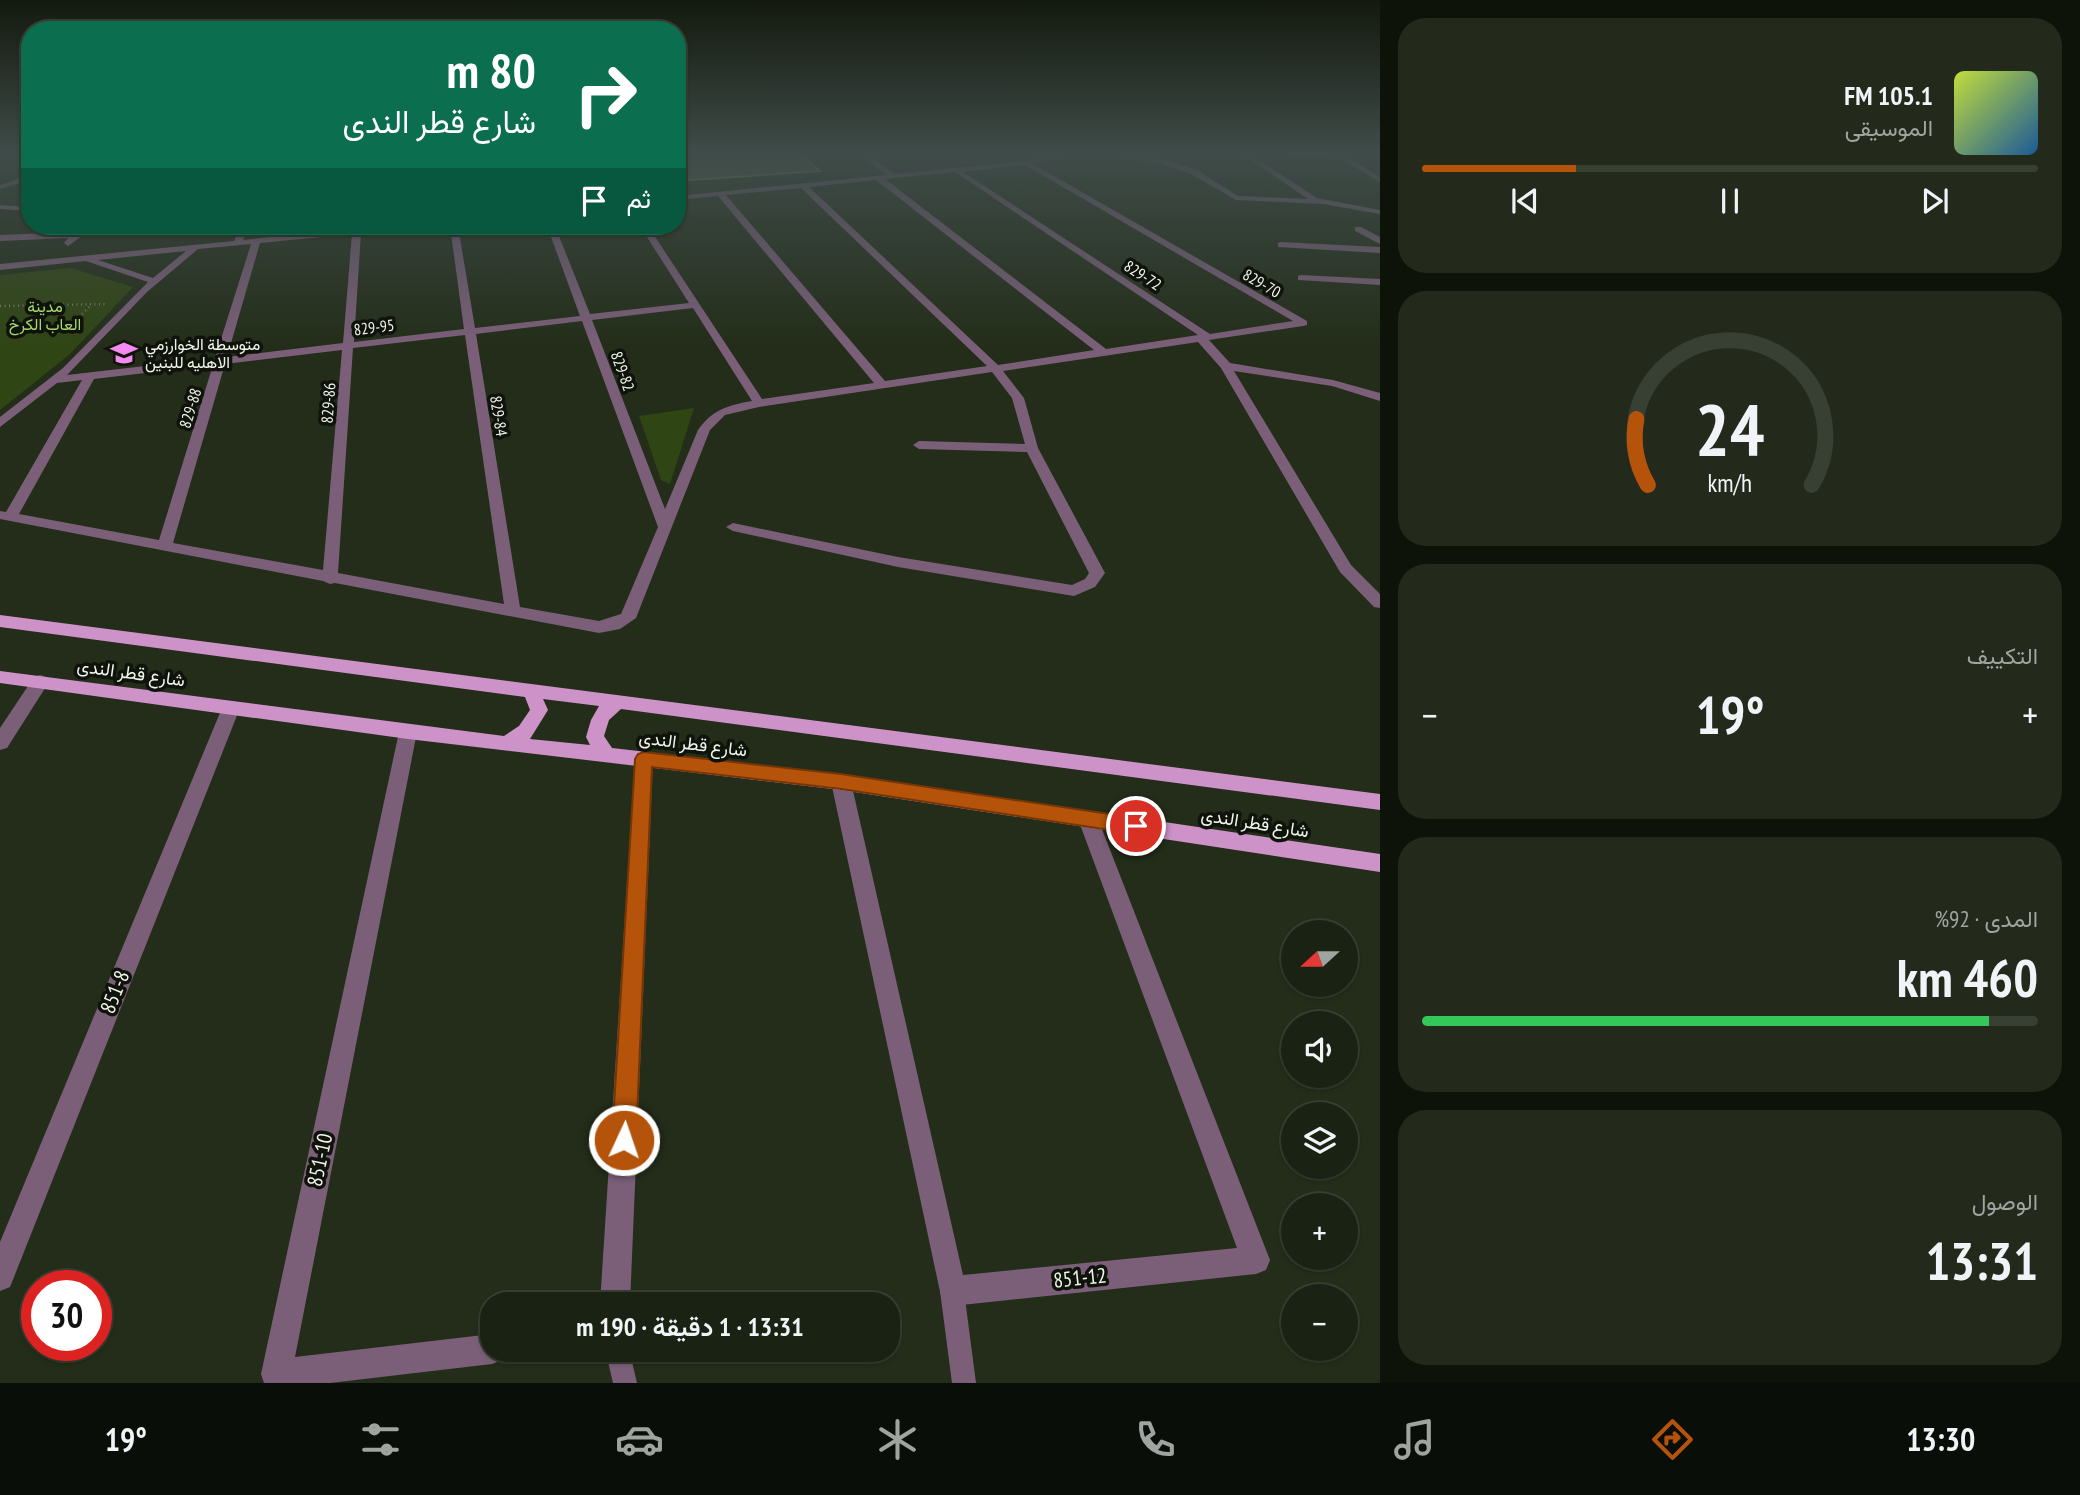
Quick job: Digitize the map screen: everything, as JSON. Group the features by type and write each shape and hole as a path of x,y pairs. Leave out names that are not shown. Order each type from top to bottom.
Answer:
{"main road":[{"name":"شارع قطر الندى","path":"0,621 1380,802"},
{"name":"شارع قطر الندى","path":"0,677 408,732 841,782 1380,863"},
{"path":"505,743 517,739 530,729 535,720 539,710 531,690"},
{"path":"606,755 595,737 597,726 609,706 620,702"}],"street":[{"path":"741,219 882,385"},
{"path":"733,527 898,562 1074,591 1090,583 1097,573 1032,448 1018,398 995,368 837,219"},
{"path":"930,219 1103,352"},
{"name":"829-72","path":"1028,219 1204,337 1226,366 1345,568 1380,603"},
{"name":"829-70","path":"1122,219 1303,323 1204,337"},
{"path":"1357,229 1380,241"},
{"path":"0,238 75,235"},
{"path":"52,261 75,235"},
{"path":"239,242 242,235"},
{"path":"0,267 312,235"},
{"name":"829-86","path":"330,579 357,235"},
{"name":"829-84","path":"455,235 513,612"},
{"name":"829-82","path":"554,235 665,527"},
{"path":"650,235 759,403"},
{"name":"829-88","path":"165,545 257,241"},
{"path":"1281,245 1380,250"},
{"path":"0,423 56,380 154,281 197,247"},
{"path":"83,258 154,281"},
{"path":"1301,278 1380,282"},
{"name":"829-95","path":"56,380 696,305"},
{"path":"90,376 5,516 330,579 599,626 614,625 628,618 710,418 721,411 759,403 1204,337"},
{"path":"1226,366 1333,383 1380,397"},
{"path":"919,444 1032,448"},
{"path":"0,743 40,682"},
{"name":"851-8","path":"0,1277 231,708"},
{"name":"851-10","path":"408,732 276,1374 480,1350"},
{"path":"616,1292 644,759"},
{"path":"841,782 952,1291"},
{"name":"851-12","path":"952,1291 1256,1260 1088,818"}],"lane":[{"path":"952,1291 964,1383"},
{"path":"620,1362 625,1383"}],"path":[{"path":"82,314 91,304"},
{"path":"0,306 130,304"}],"green space":[{"name":"مدينة العاب الكرخ","path":"71,268 133,287 70,354 0,410 0,275"},
{"path":"694,408 670,484 661,480 639,416"}],"place":[{"name":"متوسطة الخوارزمي الاهليه للبنين","path":"124,353"}],"route":[{"path":"624,1140 644,759 841,782 1136,826"}]}
